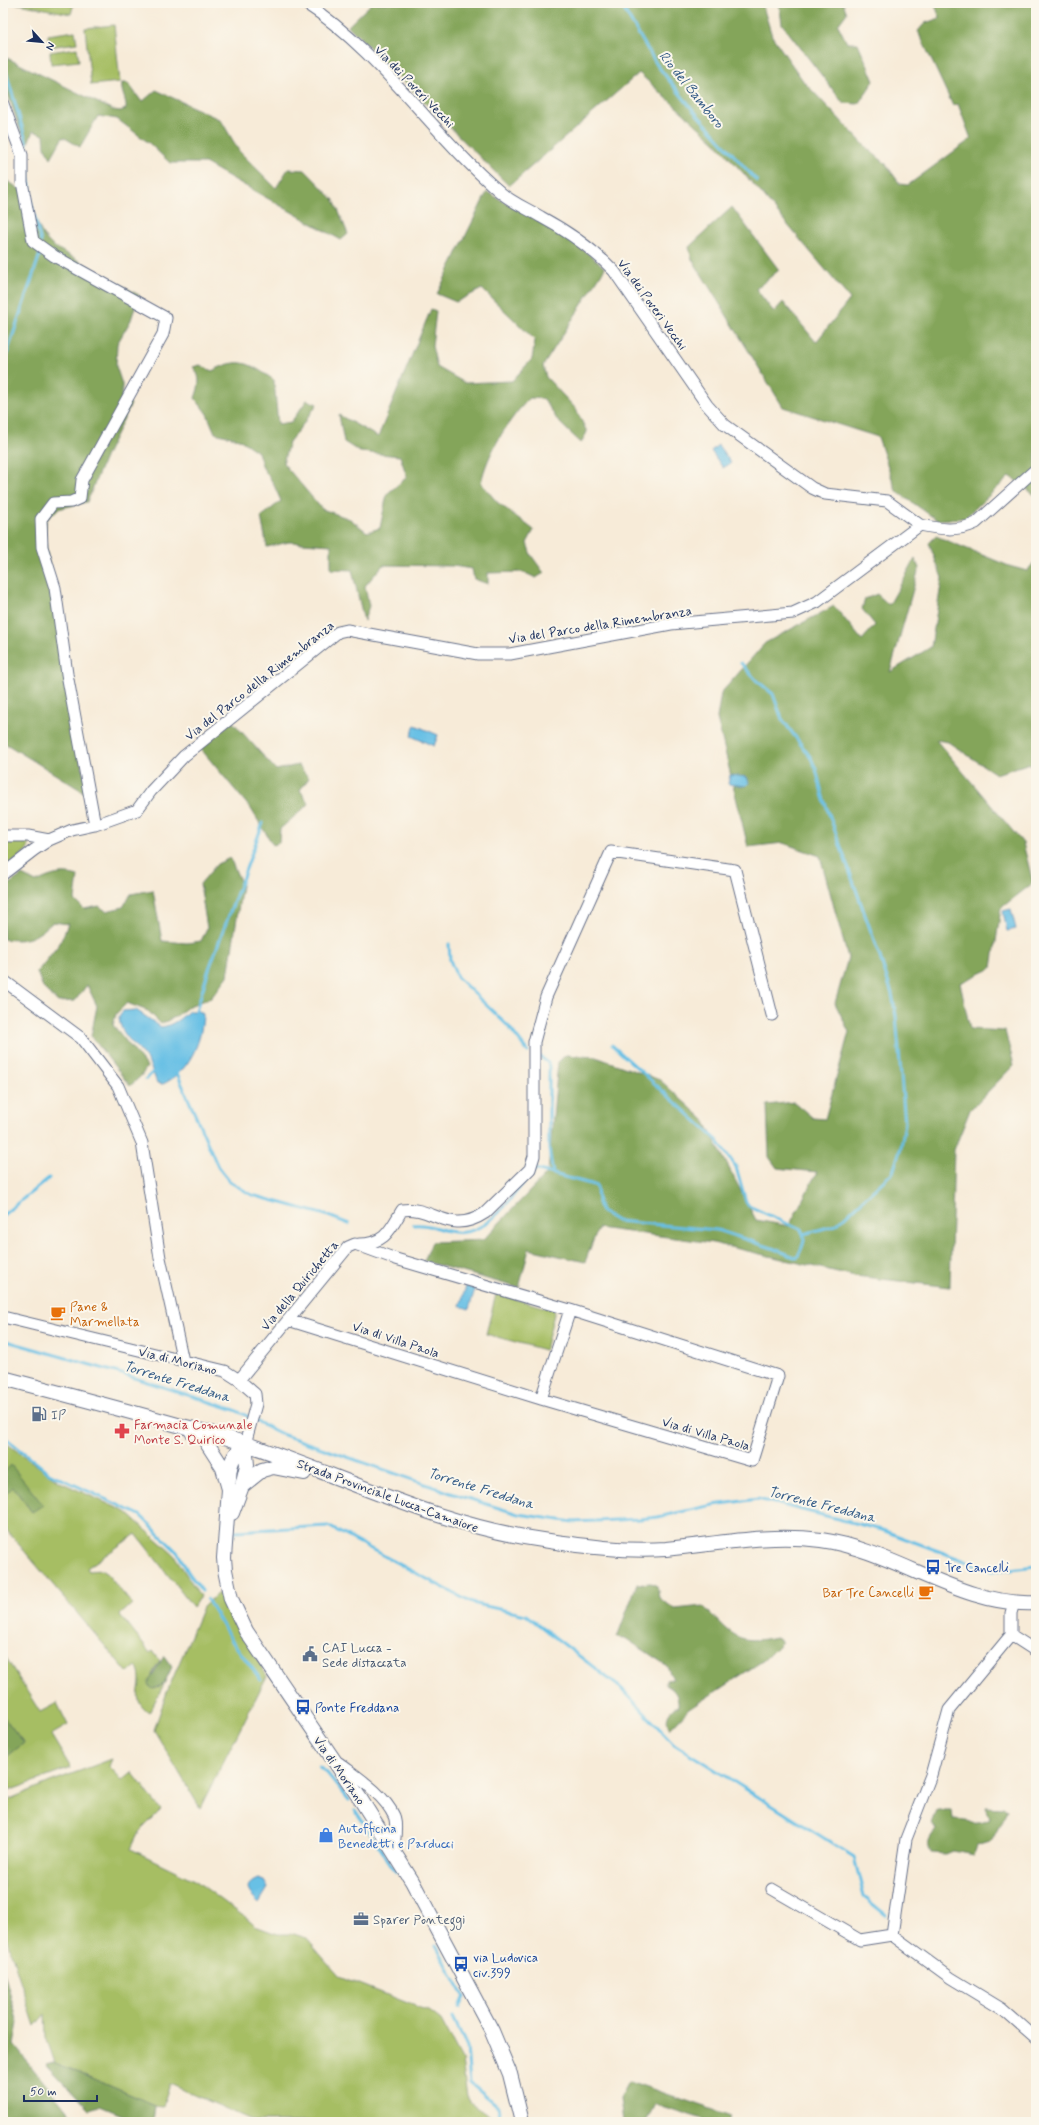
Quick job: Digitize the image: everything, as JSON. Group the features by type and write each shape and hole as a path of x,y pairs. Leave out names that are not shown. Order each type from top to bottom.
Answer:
{"main road":[{"name":"Strada Provinciale Lucca-Camaiore","path":"3,1378 174,1424 246,1438 344,1480 446,1519 484,1530 543,1540 626,1550 646,1550 758,1538 791,1537 841,1543 892,1561 983,1597 1014,1603 1036,1604"},
{"name":"Via di Moriano","path":"174,1424 203,1437 220,1461 235,1488 227,1524 224,1558 231,1599 246,1631 268,1666 394,1850 492,2030 510,2074 522,2122"},
{"path":"246,1438 230,1465 235,1488 252,1476 273,1467 344,1480"}],"street":[{"name":"Via dei Poveri Vecchi","path":"305,3 330,19 391,79 474,169 501,194 548,221 600,257 614,271 707,405 725,425 812,488 825,494 887,501 920,525"},
{"path":"3,104 22,155 22,182 34,241 54,256 166,318 163,334 82,480 80,498 71,502 53,503 41,519 42,547 55,588 68,674 95,825"},
{"path":"920,525 953,530 967,527 976,523 1036,469"},
{"name":"Via del Parco della Rimembranza","path":"3,874 49,840 72,830 95,825 137,810 151,791 184,756 338,632 347,630 478,654 510,654 671,624 793,613 817,602 920,525"},
{"path":"3,836 28,836 49,840"},
{"path":"355,1244 373,1244 382,1240 402,1210 410,1209 450,1223 476,1219 485,1213 530,1169 534,1156 534,1042 546,997 611,852 735,870 772,1015"},
{"path":"3,980 81,1038 118,1086 142,1143 160,1258 183,1361"},
{"name":"Via della Quirichetta","path":"239,1380 348,1247 355,1244 396,1259"},
{"name":"Via di Villa Paola","path":"288,1320 541,1399 752,1461 778,1376 570,1310 396,1259"},
{"path":"541,1399 570,1310"},
{"name":"Via di Moriano","path":"3,1317 225,1371 239,1380 255,1394 256,1404 246,1438"},
{"path":"892,1935 906,1839 931,1775 949,1710 1011,1635 1011,1613 1014,1603"},
{"path":"1011,1635 1036,1651"},
{"path":"333,1759 363,1781 384,1802 395,1817 394,1850"},
{"path":"772,1889 860,1940 892,1935 951,1978 1002,2008 1036,2039"}],"green space":[{"path":"14,3 74,3 71,14"},
{"path":"372,3 762,3 772,36 804,82 869,150 885,163 900,184 908,185 971,139 958,104 953,106 918,31 925,23 940,18 934,3 1036,3 1036,496 1010,476 965,518 937,520 896,491 878,437 783,407 692,259 689,247 732,207 779,270 756,289 774,312 783,302 816,342 850,299 755,186 715,142 639,73 509,186 348,26"},
{"path":"779,3 843,3 847,13 838,25 847,43 858,43 874,81 858,104 843,103 782,24"},
{"path":"114,25 120,82 91,85 85,28"},
{"path":"75,31 77,43 49,47 48,35"},
{"path":"77,48 79,61 51,64 50,52"},
{"path":"3,56 113,110 120,111 126,109 122,83 128,83 142,102 156,90 221,120 239,151 276,188 288,169 305,170 334,200 348,234 341,240 205,163 170,163 149,143 117,119 98,116 80,147 63,137 51,158 45,148 44,135 33,131 28,143 21,132 3,80"},
{"path":"3,178 30,196 35,217 40,229 43,235 53,246 139,295 131,320 117,344 116,366 122,384 122,400 131,404 106,455 87,502 58,509 46,520 45,540 87,794 3,742"},
{"path":"487,192 563,236 592,256 605,268 543,366 546,377 576,409 587,432 581,443 558,421 544,399 530,398 514,416 500,437 488,460 484,472 481,483 497,502 534,530 527,543 531,555 544,573 536,578 523,572 488,573 488,584 474,579 472,569 453,566 383,565 365,586 369,606 364,621 352,570 331,569 331,545 289,542 267,547 261,517 281,501 273,483 263,468 258,452 239,439 215,433 207,414 195,398 199,378 193,367 200,365 212,371 222,366 238,363 258,369 274,380 278,424 291,422 307,400 317,404 289,442 283,463 322,509 350,519 367,532 380,528 387,494 407,477 400,456 360,452 344,442 339,415 378,437 431,309 436,311 432,346 437,367 465,383 512,381 532,359 535,340 482,289 456,302 437,294"},
{"path":"936,536 1009,566 1027,571 1036,560 1036,767 1027,764 996,774 948,742 936,740 1023,843 1033,883 1001,908 992,968 960,983 970,1029 1005,1031 1014,1065 970,1110 954,1150 950,1287 855,1276 713,1243 598,1228 585,1262 529,1249 519,1288 424,1261 432,1242 483,1240 548,1172 558,1062 566,1055 596,1057 660,1080 704,1120 756,1220 789,1226 817,1172 777,1168 769,1157 767,1105 794,1102 813,1118 825,1119 849,1032 835,1003 848,958 820,856 783,843 748,847 717,718 721,693 765,643 834,606 862,640 875,625 862,609 865,599 877,594 889,605 915,559 919,568 890,672 931,647 942,578 929,543"},
{"path":"232,721 276,770 298,765 309,778 300,790 309,804 280,829 279,843 273,845 251,809 200,748"},
{"path":"3,842 28,842 28,849 3,871"},
{"path":"230,858 242,885 228,976 211,998 189,1006 175,1017 161,1024 148,1011 127,1003 116,1014 113,1025 147,1067 141,1076 130,1086 91,1036 97,1006 87,985 75,1001 58,1002 43,988 37,972 60,943 68,924 53,922 31,938 19,940 3,939 3,888 22,875 36,882 57,874 78,876 75,900 84,909 99,906 106,911 123,907 131,894 153,890 162,941 187,943 201,941 207,928 200,884 217,864"},
{"path":"496,1294 555,1310 545,1350 486,1334"},
{"path":"3,1441 60,1482 126,1512 174,1555 200,1596 193,1607 136,1534 87,1568 89,1571 101,1570 107,1574 132,1604 120,1615 150,1653 153,1651 160,1661 152,1674 153,1689 164,1684 149,1713 139,1702 138,1697 140,1679 136,1666 128,1673 3,1526 3,1497 13,1487 32,1512 11,1466 3,1473"},
{"path":"11,1465 43,1505 32,1512 13,1487 3,1497 3,1473"},
{"path":"651,1583 657,1586 659,1598 675,1609 703,1606 720,1624 734,1635 751,1640 776,1637 782,1642 764,1660 689,1709 670,1729 667,1718 669,1712 678,1706 678,1699 672,1689 666,1685 666,1680 673,1679 666,1665 625,1638 617,1637 637,1584"},
{"path":"218,1593 267,1676 200,1808 154,1730 167,1692 203,1607"},
{"path":"3,1653 40,1712 57,1703 68,1725 51,1735 71,1768 3,1793 3,1759 24,1743 3,1716"},
{"path":"164,1656 172,1667 164,1684 153,1689 148,1683"},
{"path":"3,1716 24,1743 4,1759 3,1758"},
{"path":"112,1759 109,1766 122,1780 132,1772 161,1810 139,1832 131,1849 196,1881 255,1926 277,1934 294,1934 306,1938 339,1976 428,2011 441,2021 462,2060 467,2097 471,2103 492,2117 493,2122 256,2122 170,2084 163,2106 155,2105 55,2063 46,2037 45,2014 35,2026 3,1928 3,1802 50,1782"},
{"path":"986,1807 1003,1808 1007,1811 991,1842 978,1846 973,1855 953,1851 946,1854 931,1853 929,1843 930,1838 936,1830 932,1824 937,1810 952,1810 953,1820 981,1822 990,1818"},
{"path":"3,1969 18,2023 14,2045 76,2122 8,2122 3,2113"},
{"path":"53,2062 155,2105 153,2122 139,2122 100,2106 89,2109 46,2064"},
{"path":"629,2081 731,2116 727,2122 712,2122 655,2104 646,2122 623,2122 620,2098"}],"water":[{"path":"718,445 731,463 723,468 711,451"},
{"path":"415,725 438,735 434,746 411,736"},
{"path":"730,775 747,777 749,783 746,786 728,784"},
{"path":"1011,909 1016,929 1007,931 1003,911"},
{"path":"136,1010 161,1027 180,1019 189,1011 199,1011 203,1014 197,1045 187,1064 172,1079 163,1084 157,1083 147,1060 129,1040 122,1029 119,1016 123,1011"},
{"path":"466,1286 475,1289 469,1309 460,1306"},
{"path":"258,1879 264,1881 268,1888 259,1903 248,1890 250,1884"}],"waterway":[{"path":"5,17 7,3"},
{"name":"Rio del Bamboro","path":"620,3 657,65 693,110 757,181"},
{"path":"3,62 27,144"},
{"path":"28,162 31,202 41,242"},
{"path":"3,365 41,251"},
{"path":"741,663 756,680 773,694 782,719 811,758 816,769 823,797 892,994 896,1016 905,1123 901,1147 893,1172 836,1225 804,1234"},
{"path":"196,1011 209,969 263,823"},
{"path":"449,944 450,960 457,977 509,1027 528,1052"},
{"path":"533,1172 535,1169 594,1185 597,1187 598,1203 602,1212 617,1221 717,1230 797,1258 804,1240 801,1230 749,1206 746,1202 736,1167 717,1140 612,1045"},
{"path":"541,1057 548,1063 549,1067 549,1149 553,1174"},
{"path":"146,1079 153,1072"},
{"path":"177,1073 218,1167 230,1182 252,1195 326,1215 349,1224"},
{"path":"3,1215 49,1178"},
{"path":"413,1225 424,1225 454,1232 465,1232 476,1229 486,1224 495,1216 524,1182"},
{"name":"Torrente Freddana","path":"3,1340 119,1373 235,1410 249,1417"},
{"name":"Torrente Freddana","path":"254,1420 284,1435 451,1493 518,1514 573,1522 639,1519 658,1517 713,1505 758,1499 882,1530 992,1571 1036,1566"},
{"path":"3,1436 49,1473 140,1515 178,1553 188,1572 202,1591"},
{"path":"231,1538 236,1531 328,1526 472,1603 526,1615 622,1689 674,1744 854,1857 864,1897 886,1915"},
{"path":"207,1599 232,1641 261,1680"},
{"path":"319,1767 327,1773 349,1800"},
{"path":"355,1810 396,1872"},
{"path":"436,1946 464,1996 459,2007"},
{"path":"453,2017 467,2047 470,2083 498,2107 501,2122"}],"place":[{"name":"Pane & Marmellata","path":"58,1313"},
{"name":"IP","path":"39,1414"},
{"name":"Farmacia Comunale Monte S. Quirico","path":"122,1431"},
{"name":"Tre Cancelli","path":"933,1567"},
{"name":"Bar Tre Cancelli","path":"926,1592"},
{"name":"CAI Lucca - Sede distaccata","path":"310,1654"},
{"name":"Ponte Freddana","path":"303,1707"},
{"name":"Autofficina Benedetti e Parducci","path":"326,1835"},
{"name":"Sparer Ponteggi","path":"361,1919"},
{"name":"via Ludovica civ.399","path":"461,1964"}]}
